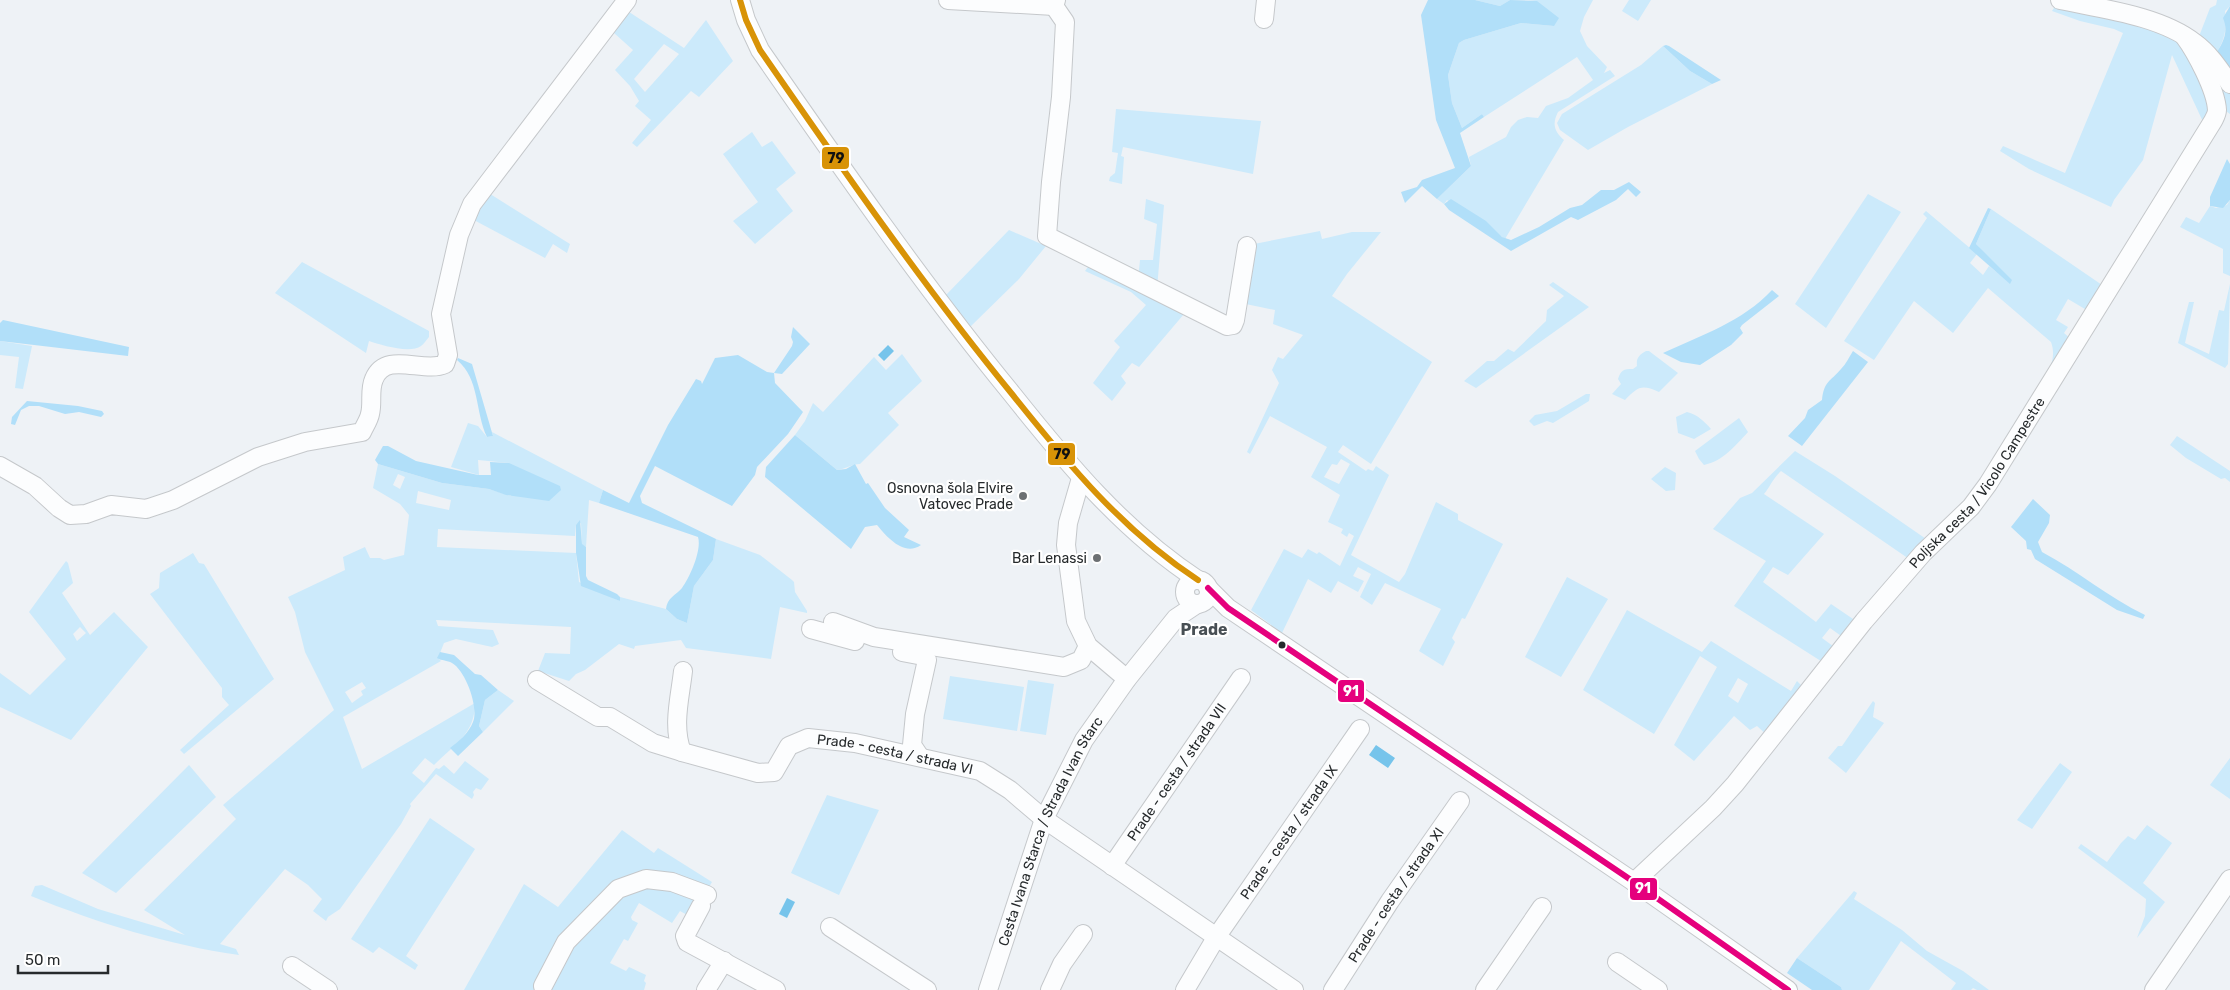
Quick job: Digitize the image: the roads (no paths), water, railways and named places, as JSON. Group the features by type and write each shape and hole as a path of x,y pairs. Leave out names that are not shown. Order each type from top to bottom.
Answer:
{"street":[{"path":"0,466 35,486 70,515 86,514 111,505 146,509 173,500 258,457 305,442 362,432 370,416 374,379 383,368 394,364 438,367 445,364 448,355 441,314 459,235 472,204 628,0"},
{"path":"740,0 746,20 760,50 904,255 978,352 1081,478 1150,545 1176,566 1196,593 1228,608 1634,882 1788,990"},
{"path":"948,0 1055,3 1064,22 1061,97 1047,236 1227,326 1233,325 1235,320 1247,246"},
{"path":"1264,19 1266,0"},
{"path":"2060,0 2157,23 2184,36 2195,43 2212,60 2230,84"},
{"name":"Poljska cesta / Vicolo Campestre","path":"1634,882 1713,808 1735,784 1864,620 1923,553 1971,507 1988,484 2217,112 2211,89 2192,47 2184,36"},
{"path":"1081,478 1068,523 1066,545 1076,621 1088,646 1127,678"},
{"name":"Cesta Ivana Starca / Strada Ivan Starc","path":"988,990 1044,819 1084,740 1127,678 1196,593"},
{"path":"833,622 874,637 1064,667 1081,660 1088,646"},
{"path":"811,629 867,645 923,656 927,660 915,714 912,745 920,757"},
{"path":"682,752 677,739 683,671"},
{"name":"Prade - cesta / strada VII","path":"1112,866 1241,678"},
{"path":"537,680 598,717 610,717 652,743 682,752"},
{"name":"Prade - cesta / strada IX","path":"1185,990 1217,936 1360,729"},
{"name":"Prade - cesta / strada VI","path":"682,752 758,773 774,772 790,746 808,738 855,744 980,771 1010,790 1044,819 1294,990"},
{"name":"Prade - cesta / strada XI","path":"1333,990 1390,901 1460,802"},
{"path":"543,986 566,942 618,889 646,879 672,882 704,900 685,936 686,942 776,990"},
{"path":"2154,990 2230,879"},
{"path":"1485,990 1542,907"},
{"path":"830,927 927,990"},
{"path":"1050,990 1062,964 1083,934"},
{"path":"706,990 724,961"},
{"path":"1617,962 1658,990"},
{"path":"292,966 328,990"}],"place":[{"name":"Osnovna šola Elvire Vatovec Prade","path":"1023,496"},
{"name":"Bar Lenassi","path":"1097,558"}],"district":[{"name":"Prade","path":"1204,629"}]}
